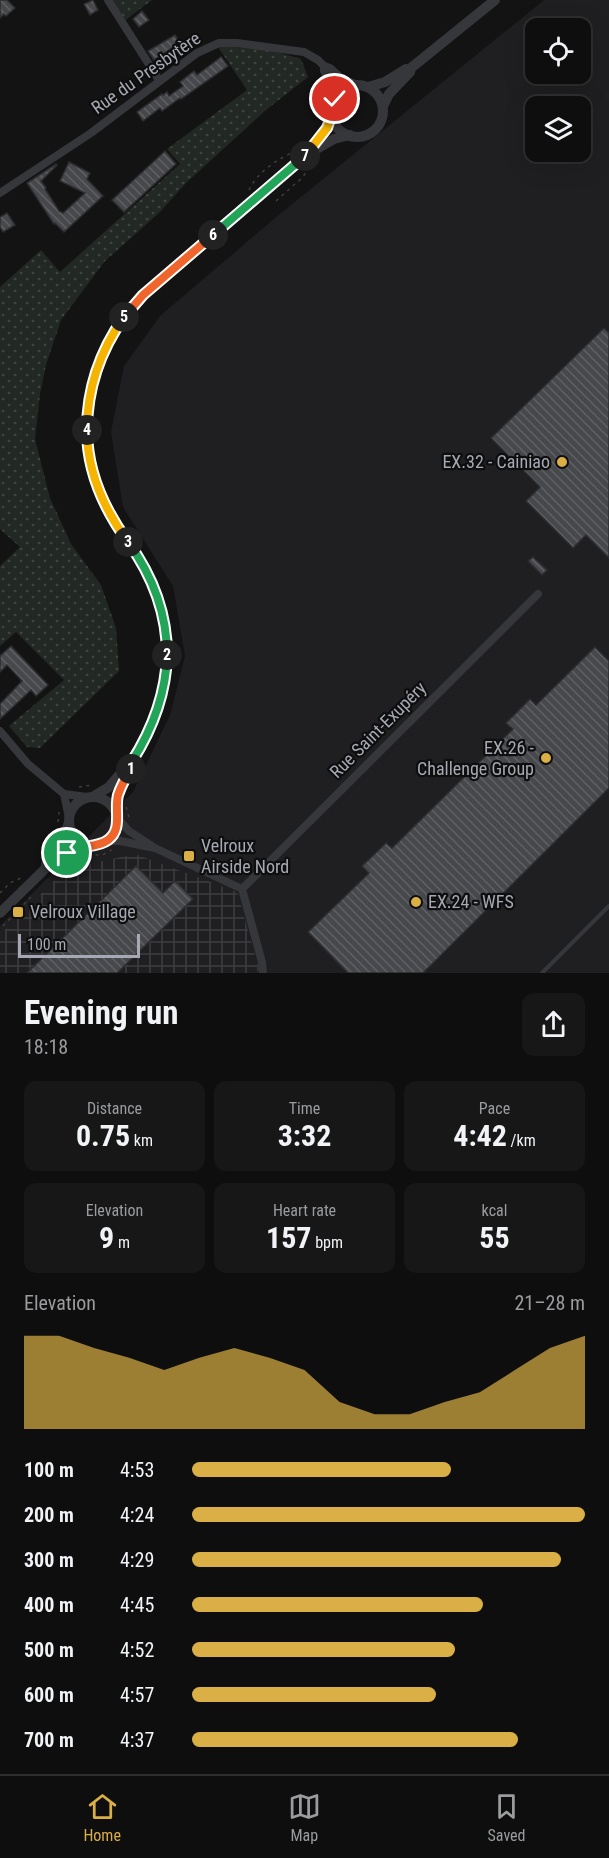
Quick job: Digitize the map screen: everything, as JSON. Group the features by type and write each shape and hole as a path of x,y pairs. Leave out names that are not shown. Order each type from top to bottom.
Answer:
{"street":[{"path":"108,0 159,80"},
{"path":"382,106 411,68 495,0"},
{"name":"Rue du Presbytère","path":"0,193 91,133 197,53 219,43 296,50 312,56 341,78 362,86"},
{"path":"324,66 324,72 333,88 335,99"},
{"path":"307,154 309,148 325,131 327,114 335,99 344,89 381,84 406,68 411,68"},
{"path":"46,868 46,864 63,842 75,805 106,789 131,763 148,734 162,695 166,671 166,635 159,602 141,561 110,515 96,483 90,460 87,435 88,407 101,356 117,327 143,295 307,154 334,139 350,135 358,136 373,131 379,125 382,118 382,106 377,94 362,86"},
{"path":"327,114 338,127 350,135"},
{"name":"Rue Saint-Exupéry","path":"242,889 538,594"},
{"path":"0,731 28,764 64,794 107,800 129,831 154,849"},
{"path":"110,845 114,833 119,792 132,767 131,763"},
{"path":"64,794 74,835 92,845"},
{"path":"0,913 46,868 71,850 92,845 110,845 120,841 154,849 242,889 263,973"}],"lane":[{"path":"542,973 609,906"}],"path":[{"path":"325,90 327,114"},
{"path":"246,194 256,178 284,155 307,154 303,177 276,201"},
{"path":"77,788 96,784"},
{"path":"126,801 129,820"},
{"path":"59,827 60,809"},
{"path":"83,855 97,855 110,845"},
{"path":"0,893 10,883 24,876"},
{"path":"3,926 32,895"}],"shaded area":[{"path":"111,0 152,0 123,22"},
{"path":"544,0 609,0 609,973 0,973 0,926 133,792 170,715 185,656 173,586 123,507 111,432 124,366 160,316 275,218"},
{"path":"218,47 270,50 301,59 308,77 266,110 186,183 159,213 105,261 61,320 46,365 35,439 50,498 71,544 101,585 116,628 119,671 40,748 27,747 9,726 64,680 16,632 0,646 0,566 20,547 0,529 0,287 41,250 60,272 180,164 167,149 247,90"},
{"path":"135,854 237,892 259,969 257,973 0,973 0,935 66,869"}],"building":[{"path":"0,0 7,0 15,8 0,18"},
{"path":"93,0 98,10 90,15 84,4"},
{"path":"142,11 149,20 139,27 133,19"},
{"path":"175,35 180,43 154,60 148,51"},
{"path":"221,57 228,66 181,99 162,111 160,108 143,121 137,112 162,94 167,92 169,96 183,86 180,82 194,71 197,75"},
{"path":"165,151 176,164 124,212 112,200"},
{"path":"69,162 90,173 87,179 103,196 64,232 54,224 27,183 56,164 41,181 59,211 63,213 85,193 60,181"},
{"path":"7,213 15,225 3,232 0,227 0,217"},
{"name":"EX.32 - Cainiao","path":"604,328 609,333 609,558 586,535 573,548 526,501 540,487 491,438"},
{"path":"533,557 547,570 542,575 528,561"},
{"path":"11,646 48,685 36,696 31,690 0,719 0,704 22,681 7,665 0,672 0,656"},
{"path":"595,647 609,661 609,788 423,973 348,973 308,932 369,873 362,866 386,843 392,848 513,729 506,723 530,699 536,705"},
{"path":"136,866 163,893 175,881 193,899 117,973 27,973"}],"place":[{"name":"EX.32 - Cainiao","path":"562,462"},
{"name":"EX.26 - Challenge Group","path":"546,758"},
{"name":"Velroux Airside Nord","path":"189,856"},
{"name":"EX.24 - WFS","path":"416,902"},
{"name":"Velroux Village","path":"18,912"}],"route":[{"path":"67,853 76,848 107,841 114,833 118,819 116,812 119,792 132,767 131,763 142,747 154,721 166,671 166,635 155,589 141,561 110,515 93,472 88,447 87,422 90,393 96,370 117,327 143,295 308,154 309,148 325,131 329,123 335,99"}]}
